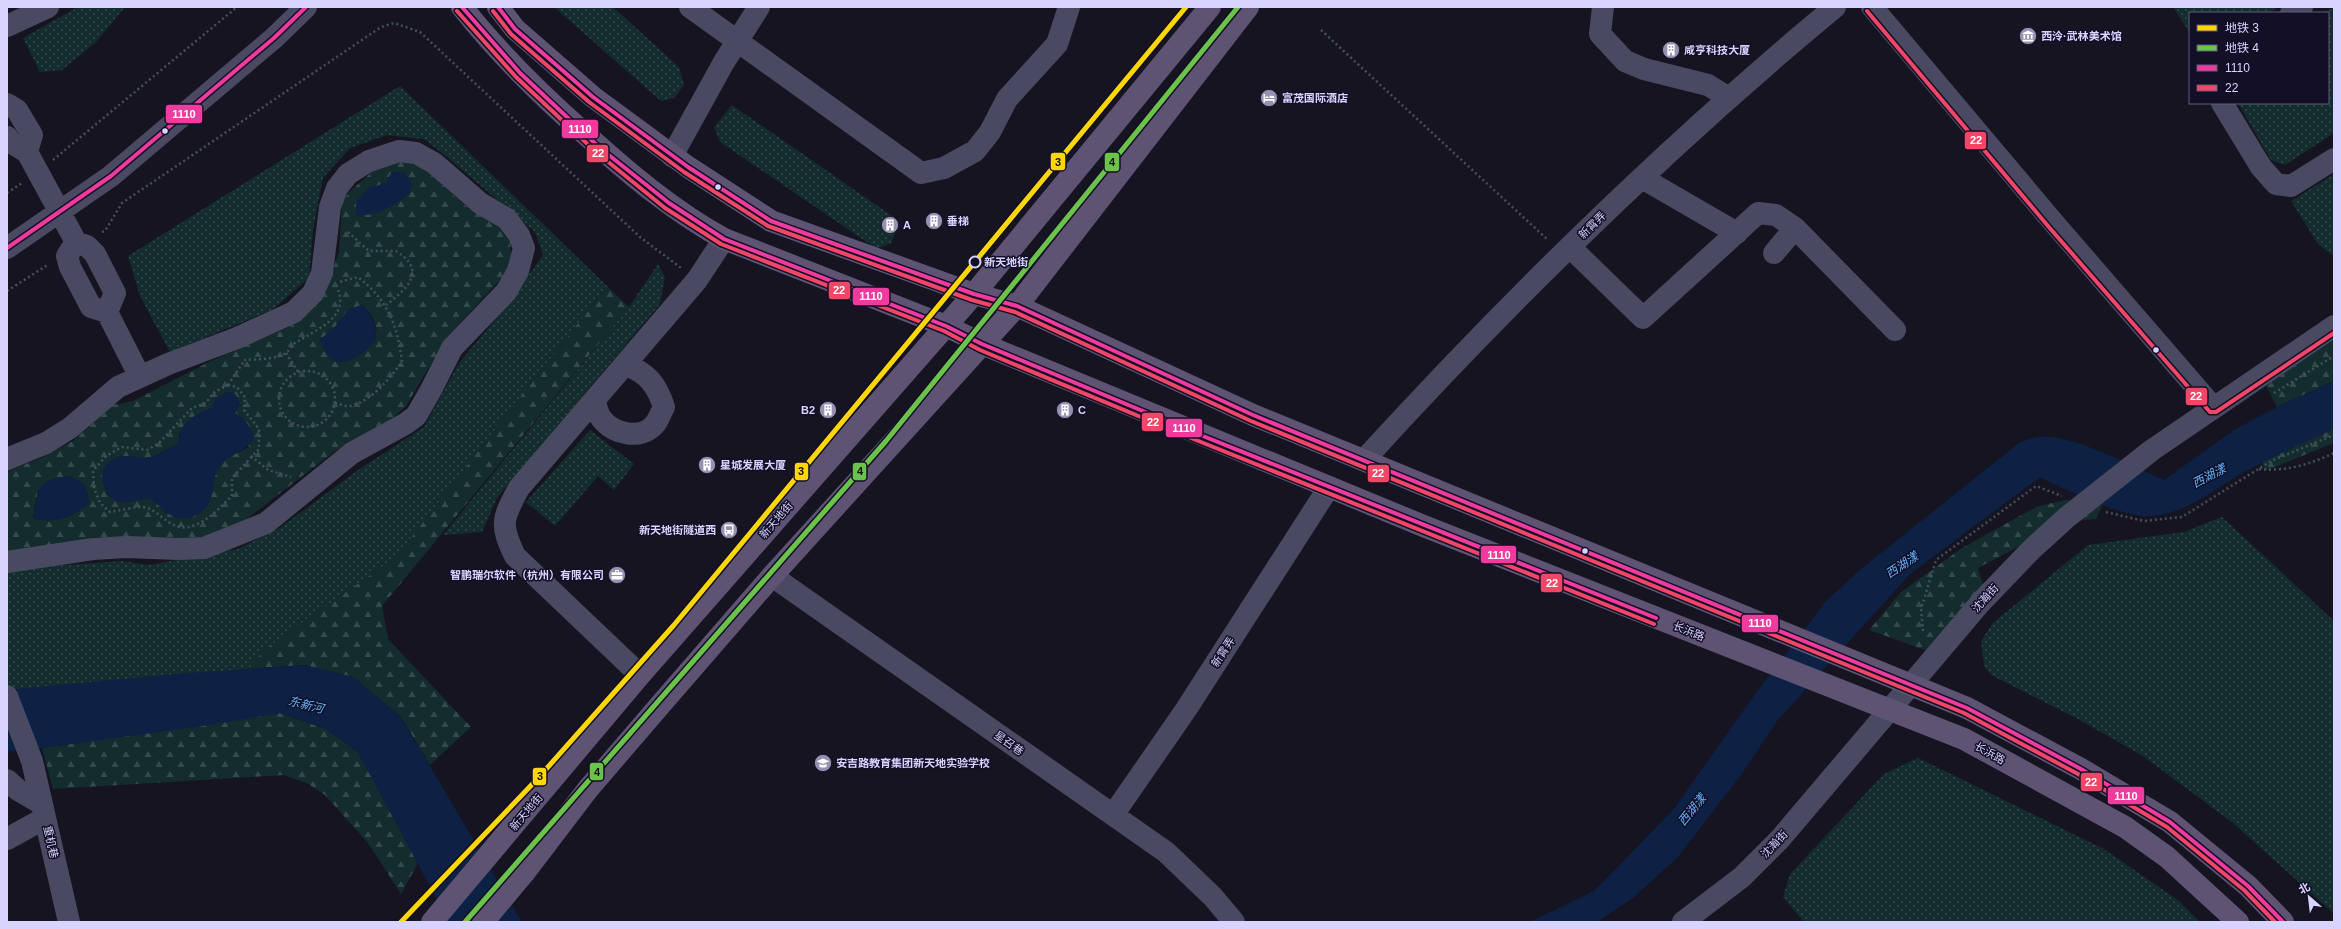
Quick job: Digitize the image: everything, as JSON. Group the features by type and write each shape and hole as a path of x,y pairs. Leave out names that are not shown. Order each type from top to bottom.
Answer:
{"main road":[{"name":"长浜路","path":"462,7 482,33 541,95 620,166 699,225 724,239 946,326 982,344 1329,487 1827,686 1964,739 2125,827 2167,856 2238,922"},
{"path":"498,7 515,29 593,97 672,156 771,221 974,294 1017,306 1253,415 1967,708 2081,769 2170,822 2248,886 2283,922"},
{"name":"新天地街","path":"434,920 496,849 640,675 974,294 1210,7"},
{"path":"483,922 524,873 588,789 772,576 1017,306 1248,7"}],"street":[{"path":"7,26 48,7"},
{"path":"7,248 111,176 274,38 306,7"},
{"path":"690,7 921,173 944,168 975,151 990,132 1007,98 1057,44 1069,7"},
{"path":"672,156 737,41 759,7"},
{"path":"1603,7 1600,34 1625,61 1644,69 1708,85 1729,98"},
{"name":"新霄弄","path":"1364,460 1448,368 1566,251 1642,178 1729,98 1835,7"},
{"path":"1872,7 2058,228 2213,407"},
{"path":"2293,12 2302,7"},
{"path":"7,104 17,110 32,135 26,152"},
{"path":"2223,104 2260,167 2276,184 2291,186 2334,159"},
{"path":"7,136 10,142 26,152 58,213 76,242 67,256 70,267 91,307 107,312 140,377"},
{"path":"7,458 46,443 70,428 118,387 238,338 294,312 313,293 322,273 330,207 337,188 348,174 369,161 399,151 416,153 434,163 480,203 507,219 519,235 524,248 518,272 506,292 452,348 416,416 405,424 352,452 266,523 204,548 179,550 126,547 93,549 7,562"},
{"path":"1642,178 1737,233"},
{"path":"1566,251 1643,318 1758,213 1776,215 1795,228 1894,330"},
{"path":"1774,252 1795,228"},
{"path":"640,675 525,568 515,556 505,536 504,517 519,488 697,280 724,239"},
{"name":"沈瀚街","path":"1684,922 1742,877 1780,840 1981,602 2032,549 2066,518 2152,450 2334,326"},
{"path":"595,401 600,417 613,429 628,434 642,433 655,424 664,407 660,393 640,369 625,365"},
{"name":"新霄弄","path":"1113,815 1187,708 1329,487"},
{"name":"星召巷","path":"772,576 1166,852 1213,897 1234,922"},
{"name":"重机巷","path":"7,696 32,761 63,919"},
{"path":"7,780 43,811 7,839"}],"path":[{"path":"7,193 37,172 237,7"},
{"path":"1321,30 1566,251"},
{"path":"327,226 344,228 369,251 396,251 409,263 412,274 411,284 386,305"},
{"path":"335,283 358,277 373,289 386,305 400,342 402,362 389,380 368,398 350,406 335,403"},
{"path":"228,385 237,387 246,397 244,410 259,429 259,449 232,478 232,496 205,520 190,526 173,524 157,512 142,506 110,512 100,503 94,488 94,471 106,456 122,447 147,450 159,443 192,408 206,403 213,393 228,385 244,360 238,338"},
{"path":"286,353 299,373"},
{"path":"2274,393 2334,356"},
{"path":"308,371 326,378 332,385 335,403 327,420 310,428 292,423 285,417 279,400 284,383 299,373 308,371"},
{"path":"2258,469 2276,471 2318,461 2334,454"},
{"path":"251,456 268,470 287,475 310,486"}],"green space":[{"path":"78,7 125,7 96,42 62,70 40,72 23,38"},
{"path":"554,7 613,7 679,67 684,85 674,98 661,101"},
{"path":"2173,7 2278,7 2270,12 2189,12 2189,31"},
{"path":"2334,8 2334,133 2285,165 2271,160 2239,104 2329,104 2329,12 2324,12"},
{"path":"400,86 607,286 396,557 265,649 248,669 7,690 7,569 123,561 149,565 238,549 281,527 358,470 424,427 459,363 504,309 543,255 535,232 424,139 387,135 350,148 323,178 313,230 309,278 272,310 170,352 140,296 128,256"},
{"path":"732,105 895,218 897,229 891,243 877,249 720,142 714,127"},
{"path":"403,160 422,166 463,204 501,229 510,242 512,262 499,281 447,337 406,406 390,421 335,451 244,521 205,536 183,541 94,537 30,552 7,554 7,471 39,459 73,441 113,405 133,401 211,361 291,326 325,293 339,252 342,203 349,192 378,167","holes":["363,305 372,316 377,330 320,340 335,327 349,309","228,392 236,395 235,413 249,447 225,459 217,470 213,483 193,517 179,517 174,515 151,499 122,502 111,498 106,493 128,456 144,459 157,455 179,443 179,434 202,412 213,408 216,398","38,490 89,503 77,512 56,520 41,520 33,518"]},
{"path":"2334,174 2334,254 2332,255 2318,244 2291,201"},
{"path":"658,264 665,277 660,304 497,498 482,532 443,535 629,307"},
{"path":"607,286 629,307 382,606 388,639 471,727 430,765 401,717 353,677 304,665 248,669 265,649 396,557"},
{"path":"2334,338 2334,381 2277,407 2266,386"},
{"path":"2334,425 2334,443 2265,471 2261,458"},
{"path":"590,430 634,464 614,490 598,476 555,526 526,502"},
{"path":"2064,500 2089,500 2103,504 2096,519 2066,522 1978,568 1985,591 1933,653 1869,630 1901,592 1962,548 2036,507"},
{"path":"2222,517 2334,621 2334,914 2233,823 2143,756 2078,719 1991,675 1984,666 1981,641 1993,623 2088,545 2184,532"},
{"path":"280,713 326,729 358,752 418,863 401,894 368,843 325,795 307,783 284,775 53,789 42,748"},
{"path":"1918,758 2104,849 2179,901 2200,922 1804,922 1783,897 1790,874 1884,774"}],"water":[{"path":"392,172 404,172 412,184 410,193 385,210 371,214 356,215 356,202 369,188 385,183"},
{"path":"363,305 373,322 376,331 376,341 353,359 345,362 338,362 332,359 326,352 320,340 335,327 349,309"},
{"name":"西湖漾","path":"2334,381 2334,429 2255,466 2197,501 2172,512 2159,515 2134,515 2092,501 2040,477 1910,574 1777,721 1741,775 1677,858 1633,898 1597,922 1530,922 1594,891 1674,809 1750,701 1826,601 1861,569 2019,443 2032,438 2040,437 2053,437 2068,440 2102,452 2164,480 2234,430 2277,407"},
{"path":"228,392 236,395 240,404 235,413 248,424 254,439 246,447 227,459 219,467 209,503 201,512 190,517 178,518 169,514 151,499 118,502 108,494 102,480 102,474 107,464 122,456 144,458 150,457 159,454 179,443 180,435 185,424 199,413 212,408 216,398"},
{"path":"67,476 78,480 84,485 89,503 77,512 56,520 41,520 33,518 38,494 43,484 56,478"},
{"name":"东新河","path":"304,665 353,677 401,717 522,922 449,922 358,752 326,729 280,713 203,726 42,748 7,751 7,690 176,674"}],"metro line":[{"name":"3","path":"401,922 540,776 674,625 1186,7"},
{"name":"4","path":"465,922 886,441 1238,7"}],"transit line":[{"name":"1110","path":"7,248 111,176 274,38 306,7"},
{"name":"1110","path":"462,7 520,73 600,148 669,203 724,239 946,326 982,344 1198,434 1656,618"},
{"name":"1110","path":"498,7 515,29 593,97 688,167 771,221 974,294 1017,306 1253,415 1967,708 2081,769 2170,822 2248,886 2283,922"},
{"name":"22","path":"457,11 516,77 596,152 665,208 721,244 944,331 980,350 1196,440 1654,624"},
{"name":"22","path":"493,11 511,34 589,102 684,172 768,226 972,300 1015,312 1251,421 1964,713 2078,774 2167,827 2244,890 2275,922"},
{"name":"22","path":"1867,11 2048,226 2210,412 2216,412 2334,333"}],"place":[{"name":"西泠·武林美术馆","path":"2028,36"},
{"name":"咸亨科技大厦","path":"1671,50"},
{"name":"富茂国际酒店","path":"1269,98"},
{"name":"垂梯","path":"934,221"},
{"name":"A","path":"890,225"},
{"name":"新天地街","path":"975,262"},
{"name":"B2","path":"828,410"},
{"name":"C","path":"1065,410"},
{"name":"星城发展大厦","path":"707,465"},
{"name":"新天地街隧道西","path":"729,530"},
{"name":"智鹏瑞尔软件（杭州）有限公司","path":"617,575"},
{"name":"安吉路教育集团新天地实验学校","path":"823,763"}]}
